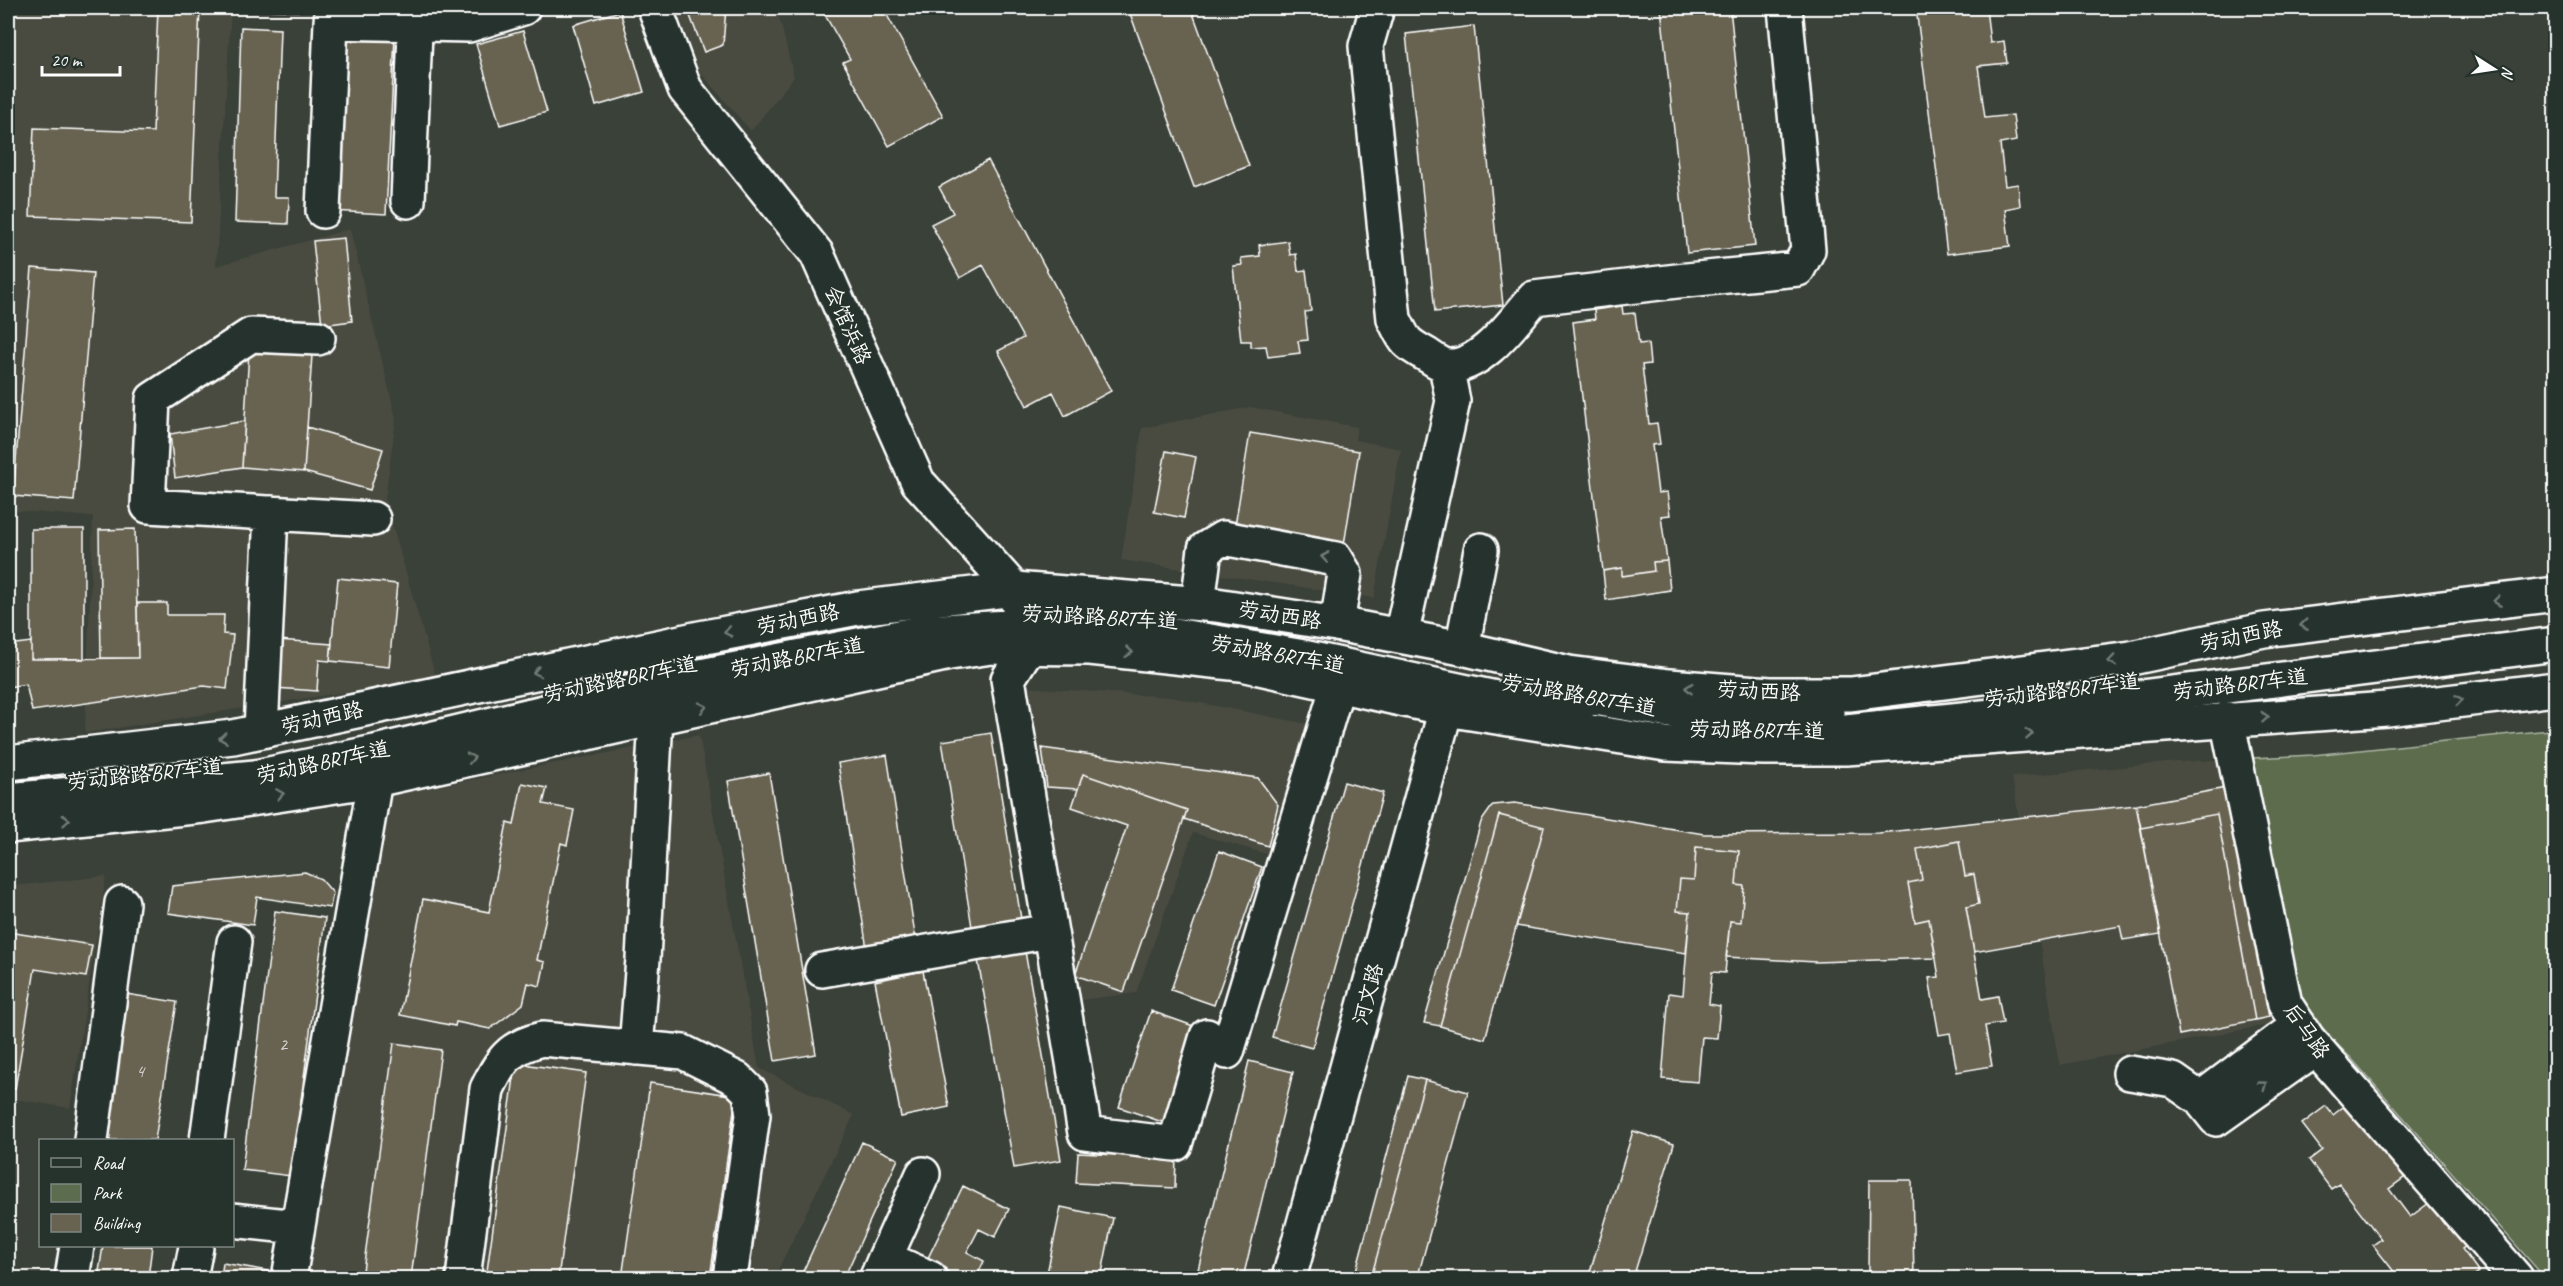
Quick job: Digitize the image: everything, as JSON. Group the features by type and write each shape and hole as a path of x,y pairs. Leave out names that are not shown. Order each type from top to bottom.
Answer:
{"main road":[{"path":"322,211 331,15 415,16 469,25 523,8"},
{"name":"会馆浜路","path":"655,8 685,89 817,254 918,482 1022,618"},
{"path":"1377,8 1366,46 1394,319 1405,343 1446,366 1461,364 1483,353 1506,332 1534,298 1798,269 1808,250 1785,8"},
{"path":"408,201 415,16"},
{"path":"318,338 251,335 153,399 148,506 373,519"},
{"path":"1401,636 1453,401 1446,366"},
{"path":"261,731 272,513"},
{"path":"1198,603 1205,549 1223,538 1336,559 1345,574 1337,624"},
{"path":"1462,648 1481,550"},
{"name":"劳动西路","path":"8,763 233,737 700,638 858,608 1022,618 1198,603 1401,636 1569,673 1669,686 1770,694 1851,694 2131,658 2264,630 2556,594"},
{"name":"劳动路路BRT车道","path":"8,787 220,768 838,632 949,615 1022,618 1074,612 1203,624 1354,648 1511,683 1634,706 1688,714 1754,718 1951,704 2556,629"},
{"path":"1022,618 1008,679 1085,1133 1175,1144 1217,1044 1338,685"},
{"name":"劳动西路","path":"1022,618 1090,648 1241,664 1446,709 1666,744 1763,748 1846,748 2387,709 2556,689"},
{"name":"劳动西路","path":"8,826 204,806 375,780 950,653 992,647 1022,618"},
{"name":"劳动路BRT车道","path":"8,800 255,777 375,752 670,682 925,632 1022,618 1139,629 1298,656 1599,720 1696,730 1817,734 1992,716 2556,644"},
{"name":"河文路","path":"1289,1278 1446,709"},
{"path":"636,1048 644,959 656,718"},
{"name":"后马路","path":"2226,719 2285,1004 2307,1036 2516,1278"},
{"path":"289,1278 375,780"},
{"path":"91,1139 122,903"},
{"path":"822,970 1050,931"},
{"path":"207,1139 234,942"},
{"path":"2130,1073 2173,1080 2208,1109 2307,1036"},
{"path":"463,1278 487,1089 500,1063 521,1044 542,1039 683,1052 737,1079 750,1092 753,1115 730,1278"},
{"path":"923,1174 881,1268 930,1278"},
{"path":"234,1220 297,1227"},
{"path":"72,1278 77,1247"},
{"path":"190,1278 195,1247"}],"shaded area":[{"path":"8,8 231,8 216,266 350,229 396,418 385,499 436,678 85,733 93,517 8,510"},
{"path":"676,8 777,8 794,77 751,131 699,71"},
{"path":"1250,407 1357,427 1355,440 1401,449 1374,598 1121,560 1142,428"},
{"path":"1024,687 1170,697 1313,725 1274,856 1193,833 1136,993 1072,1001"},
{"path":"699,735 759,1068 854,1115 774,1278 301,1278 383,797"},
{"path":"2252,758 2299,993 2309,1017 2060,1065 2012,777 2177,762"},
{"path":"106,876 70,1108 8,1098 8,892 13,886"}],"green space":[{"path":"2550,730 2555,732 2555,1278 2545,1278 2351,1058 2309,1017 2299,993 2252,758 2313,755"}],"building":[{"path":"158,8 200,8 191,222 30,216 34,128 153,132"},
{"path":"243,8 299,8 298,11"},
{"path":"687,8 726,8 723,45 704,52"},
{"path":"821,8 883,8 943,116 889,146 843,62 850,59"},
{"path":"1128,8 1191,8 1249,166 1194,187"},
{"path":"1661,8 1730,8 1755,246 1687,253"},
{"path":"1916,8 1986,8 1990,43 2004,41 2007,63 1978,66 1985,118 2013,115 2016,141 2000,144 2005,186 2018,184 2020,206 2005,209 2010,246 1947,254"},
{"path":"620,11 644,92 596,106 573,25"},
{"path":"1474,26 1503,305 1435,312 1406,34"},
{"path":"241,27 280,29 274,197 289,197 288,224 235,222"},
{"path":"523,31 547,112 500,125 476,44"},
{"path":"340,34 395,37 386,214 331,211"},
{"path":"988,160 1111,391 1065,416 1053,392 1027,406 998,351 1023,338 983,265 960,278 931,224 953,213 939,187"},
{"path":"344,238 352,321 322,325 313,241"},
{"path":"1288,241 1290,255 1296,254 1298,271 1306,270 1311,311 1305,312 1308,340 1298,341 1300,353 1268,357 1266,346 1251,347 1251,341 1241,341 1233,266 1242,265 1241,258 1260,256 1259,245"},
{"path":"32,268 93,273 74,501 13,496"},
{"path":"1622,306 1623,314 1635,313 1639,344 1648,343 1650,364 1642,365 1649,424 1657,423 1660,444 1652,445 1658,493 1667,492 1670,515 1661,516 1667,561 1653,562 1654,571 1622,576 1622,568 1603,571 1573,322 1595,319 1594,310"},
{"path":"249,351 312,355 304,472 242,467"},
{"path":"245,421 242,467 175,478 170,434"},
{"path":"307,427 383,449 370,490 304,472"},
{"path":"1250,433 1359,451 1344,545 1235,526"},
{"path":"1166,451 1196,457 1184,518 1154,512"},
{"path":"31,529 84,529 84,659 31,659"},
{"path":"135,529 138,658 101,658 99,530"},
{"path":"1667,561 1670,590 1606,600 1603,571 1622,568 1622,576 1654,571 1653,562"},
{"path":"338,578 397,584 389,667 330,661"},
{"path":"137,603 167,603 167,615 224,615 223,634 233,635 227,689 204,686 32,711 26,684 8,687 8,645 31,642 31,659 138,658"},
{"path":"278,640 332,644 330,661 319,660 317,691 275,688"},
{"path":"991,733 1021,919 972,927 942,741"},
{"path":"1042,748 1258,778 1278,805 1268,846 1184,819 1187,810 1083,774 1078,789 1047,787"},
{"path":"887,755 916,941 867,949 838,763"},
{"path":"769,773 816,1054 775,1061 728,781"},
{"path":"1083,774 1187,810 1124,992 1075,975 1127,826 1072,807"},
{"path":"1344,782 1383,793 1312,1048 1272,1037"},
{"path":"522,783 547,788 543,804 574,810 567,845 561,843 537,960 545,962 540,986 528,983 523,1004 490,1029 456,1022 455,1026 400,1015 423,899 489,912 507,823 514,825"},
{"path":"2226,788 2269,1017 2255,1020 2217,814 2141,828 2136,805"},
{"path":"1515,803 1704,834 1879,833 2136,805 2161,934 2123,940 2120,926 1974,952 1966,907 1979,904 1974,874 1965,876 1959,841 1917,849 1922,880 1908,883 1915,922 1929,919 1936,958 1816,962 1726,957 1730,921 1741,922 1744,886 1736,885 1739,851 1696,847 1694,880 1680,879 1677,911 1690,912 1686,953 1516,926 1544,827 1499,815 1440,1026 1424,1023 1481,822 1493,805"},
{"path":"2217,814 2255,1020 2179,1035 2141,828"},
{"path":"1499,815 1544,827 1485,1039 1440,1026"},
{"path":"1959,841 1965,876 1974,874 1979,904 1966,907 1982,999 1998,996 2003,1023 1985,1026 1992,1066 1957,1072 1950,1033 1939,1035 1929,978 1939,977 1929,919 1915,922 1908,883 1922,880 1917,849"},
{"path":"1696,847 1739,851 1736,885 1744,886 1741,922 1730,921 1725,973 1712,972 1709,1004 1720,1006 1717,1038 1702,1037 1698,1082 1662,1079 1669,993 1683,995 1690,912 1677,911 1680,879 1694,880"},
{"path":"1219,851 1262,867 1214,1005 1171,990"},
{"path":"305,872 321,879 333,893 330,908 257,897 253,925 168,913 172,886"},
{"path":"275,911 325,918 291,1176 242,1170"},
{"path":"8,932 92,945 86,977 35,969 15,1089 8,1088"},
{"path":"1025,951 1061,1160 1014,1168 978,960"},
{"path":"923,971 949,1107 901,1117 875,981"},
{"path":"126,994 177,1002 155,1139 103,1139"},
{"path":"1151,1011 1199,1028 1168,1124 1119,1107"},
{"path":"394,1043 441,1050 411,1278 362,1278"},
{"path":"1249,1061 1293,1072 1243,1278 1196,1278"},
{"path":"516,1063 586,1073 558,1278 486,1278"},
{"path":"1408,1076 1425,1080 1371,1278 1354,1278"},
{"path":"1425,1080 1468,1092 1418,1276 1417,1278 1371,1278"},
{"path":"650,1083 736,1096 710,1278 622,1278"},
{"path":"2348,1103 2405,1177 2389,1189 2410,1217 2429,1203 2444,1224 2450,1220 2469,1244 2462,1249 2479,1272 2470,1278 2399,1278 2373,1245 2381,1239 2339,1184 2331,1189 2309,1160 2322,1150 2302,1124 2326,1106 2333,1115"},
{"path":"1633,1131 1674,1144 1633,1278 1588,1278"},
{"path":"862,1142 898,1159 844,1278 800,1278"},
{"path":"1078,1153 1176,1158 1175,1188 1076,1183"},
{"path":"1869,1180 1912,1180 1914,1278 1876,1278 1875,1272 1868,1271"},
{"path":"963,1186 1009,1209 995,1237 979,1229 967,1252 984,1261 976,1278 960,1278 926,1262"},
{"path":"1061,1207 1113,1218 1101,1278 1046,1278"},
{"path":"103,1247 152,1247 148,1278 98,1278"},
{"path":"223,1263 268,1271 266,1278 221,1278"}]}
